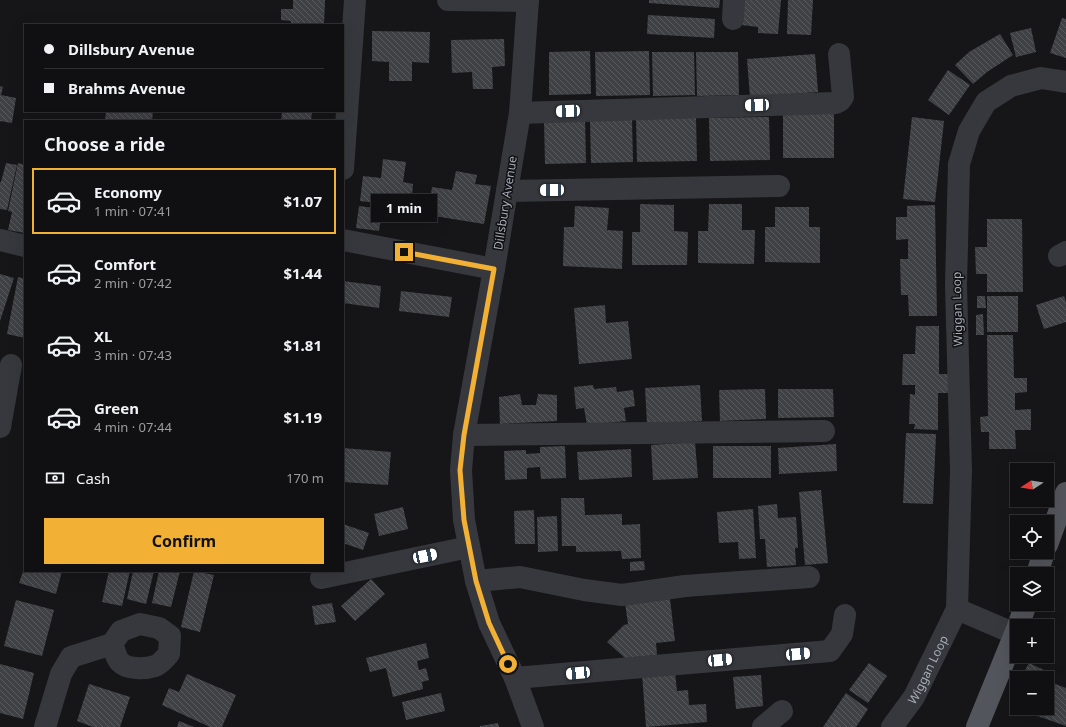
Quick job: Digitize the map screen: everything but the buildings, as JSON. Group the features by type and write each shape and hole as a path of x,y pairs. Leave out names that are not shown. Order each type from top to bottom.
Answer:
{"main road":[{"path":"1054,526 1066,493"},
{"path":"977,727 1010,647"}],"street":[{"path":"344,155 355,0"},
{"path":"448,0 528,1"},
{"name":"Dillsbury Avenue","path":"528,1 520,113 464,435 460,470 464,520 476,581 489,623 515,678 533,727"},
{"path":"520,113 836,103 843,97 839,54"},
{"name":"Wiggan Loop","path":"892,727 914,697 957,609 961,471 956,285 958,164 969,131 986,102 1011,86 1041,78 1066,82"},
{"path":"507,191 780,186"},
{"path":"0,240 24,246"},
{"path":"344,240 494,269"},
{"path":"0,427 12,366"},
{"path":"464,435 824,431"},
{"path":"321,578 469,547"},
{"path":"476,581 520,577 584,590 622,595 685,586 810,577"},
{"path":"957,609 1010,628"},
{"path":"515,678 830,651 842,634 845,615"},
{"path":"45,727 61,674 70,657 112,644"},
{"path":"763,727 782,711"}],"route":[{"path":"404,252 494,269 464,435 460,470 464,520 476,581 489,623 508,664"}]}
